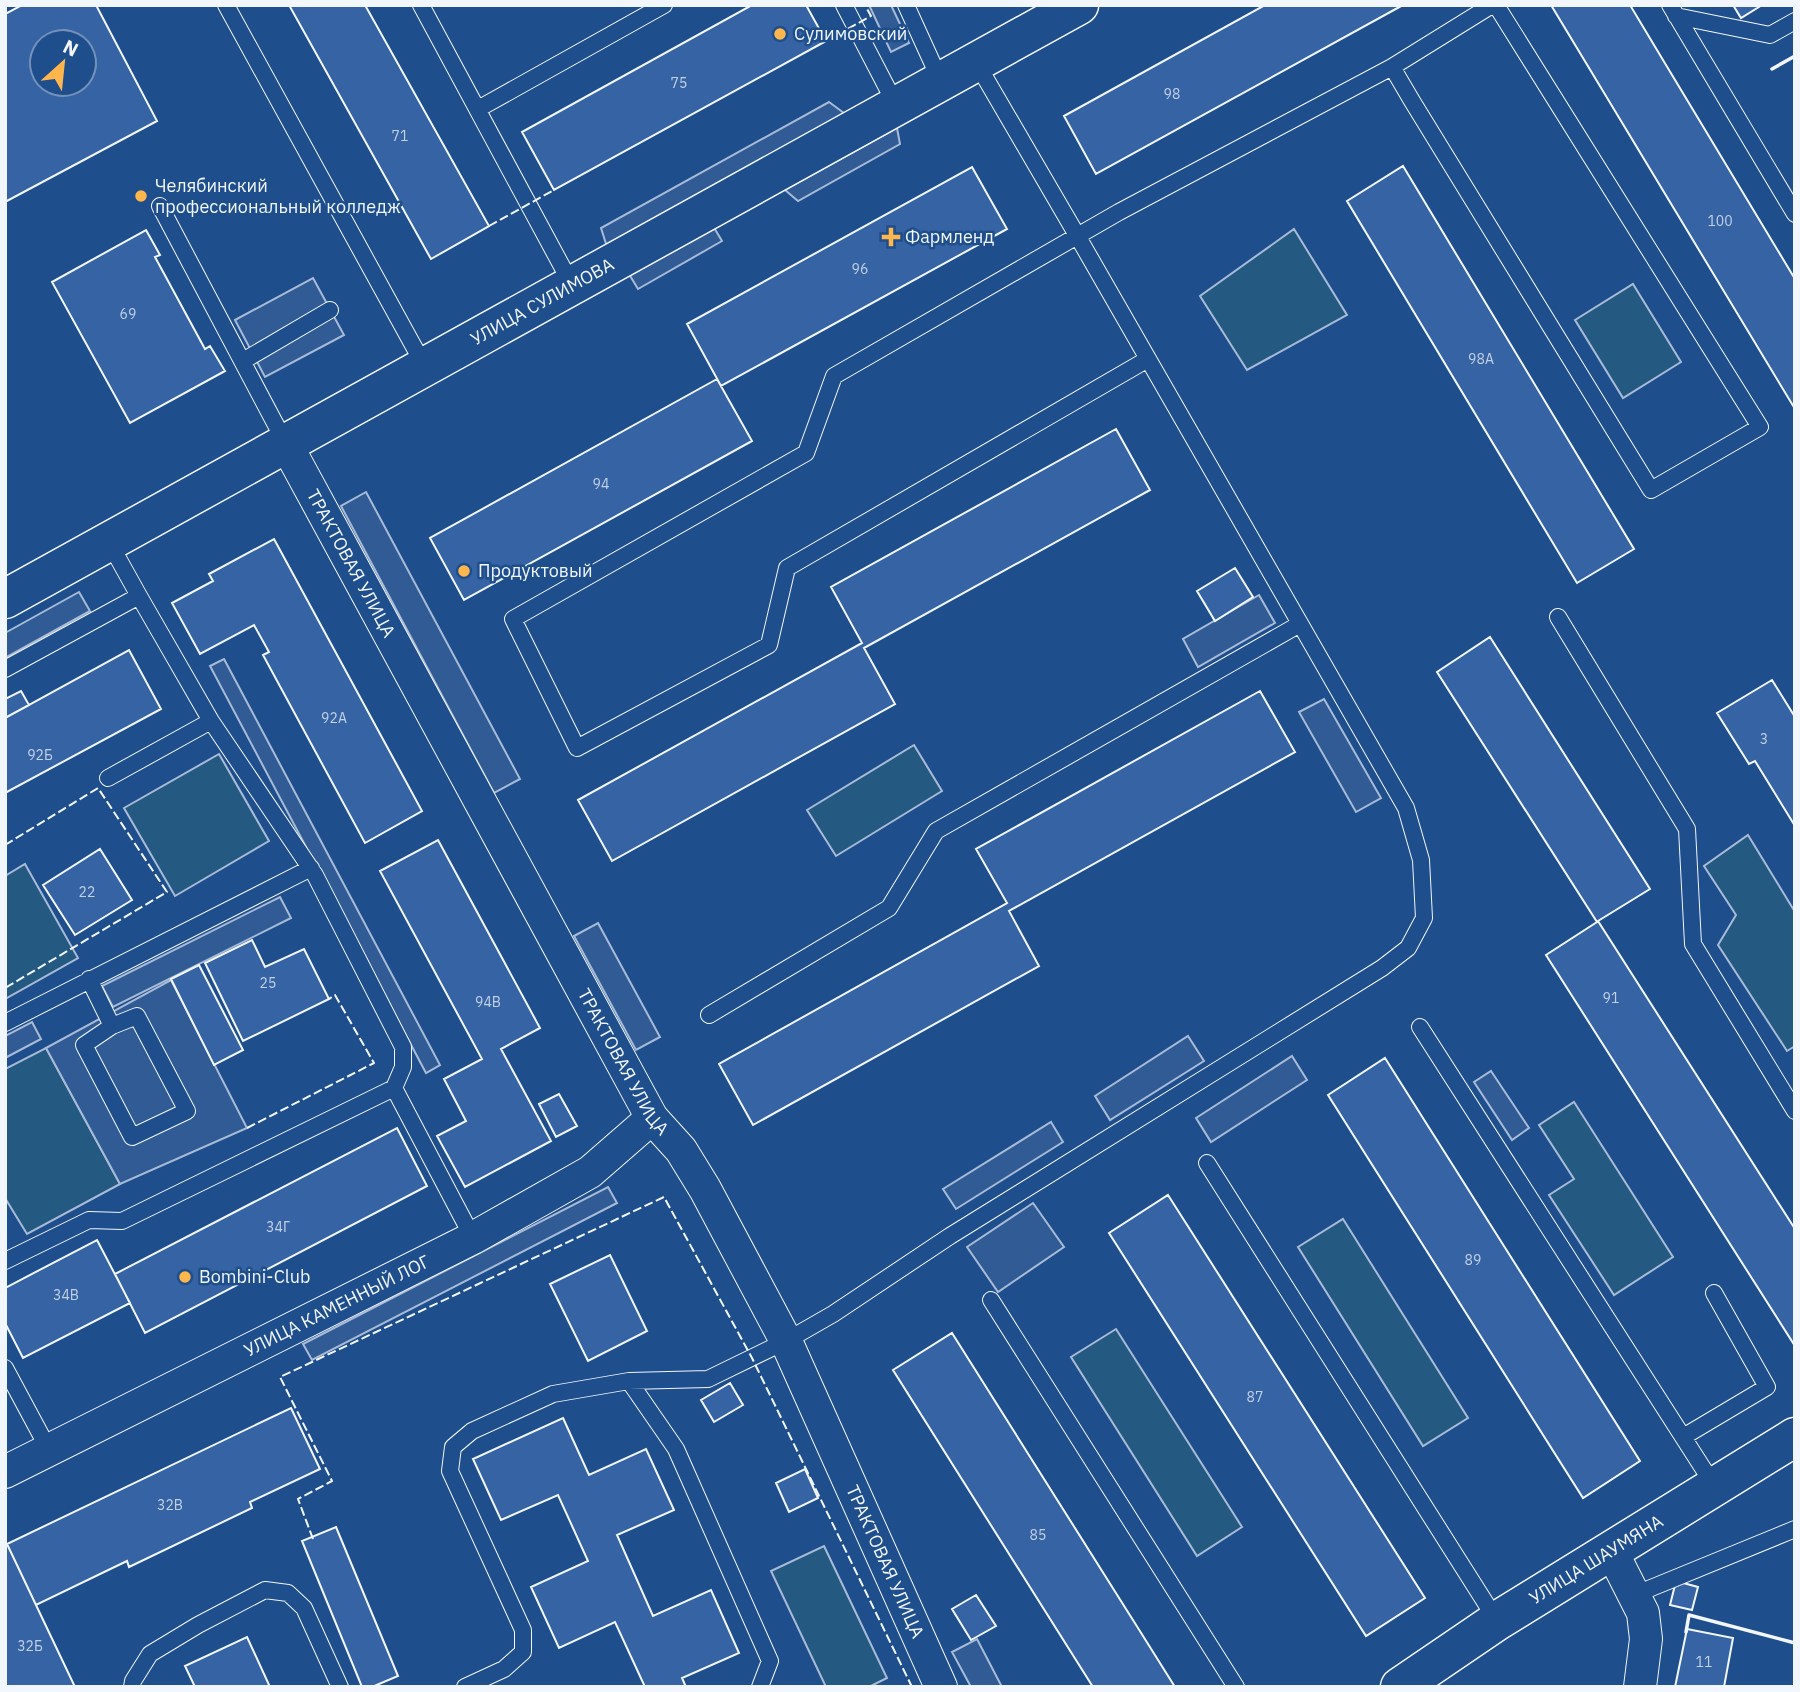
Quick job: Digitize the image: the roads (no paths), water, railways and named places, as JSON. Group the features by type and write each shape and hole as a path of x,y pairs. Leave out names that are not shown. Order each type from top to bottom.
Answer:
{"street":[{"name":"УЛИЦА СУЛИМОВА","path":"5,599 941,82 1066,9"},
{"name":"ТРАКТОВАЯ УЛИЦА","path":"286,444 652,1118 681,1150 705,1189 786,1340 941,1687"},
{"name":"УЛИЦА КАМЕННЫЙ ЛОГ","path":"5,1472 473,1238 590,1172 652,1118"},
{"name":"УЛИЦА ШАУМЯНА","path":"1400,1687 1497,1621 1795,1437"},
{"path":"1611,1550 1643,1613 1646,1639 1640,1687"}],"lane":[{"path":"226,5 425,367"},
{"path":"421,5 572,285"},
{"path":"478,109 664,5"},
{"path":"844,5 897,106"},
{"path":"906,5 941,82"},
{"path":"1148,359 787,568 769,645 578,748 513,619 806,453 834,376 1119,212 1392,67 1494,5 1760,427 1651,490 1392,67"},
{"path":"1673,11 1770,35 1795,21"},
{"path":"1673,11 1795,214"},
{"path":"465,1687 504,1669 523,1652 523,1630 450,1471 453,1447 472,1431 553,1394 629,1381 708,1379 786,1340 833,1314 950,1236 1382,968 1408,948 1424,918 1421,860 1406,808 976,62"},
{"path":"160,206 286,444"},
{"path":"243,361 330,310"},
{"path":"5,1261 89,1220 122,1221 394,1088 403,1067 402,1047 311,868 211,721 109,542"},
{"path":"5,669 139,596"},
{"path":"1558,617 1687,829 1693,944 1795,1111"},
{"path":"709,1014 889,908 936,831 1300,624"},
{"path":"108,778 211,721"},
{"path":"5,1023 311,868"},
{"path":"89,979 112,1026"},
{"path":"137,1016 187,1111 132,1137 84,1045 112,1026 137,1016"},
{"path":"1420,1027 1714,1487"},
{"path":"394,1088 473,1238"},
{"path":"1207,1163 1497,1621"},
{"path":"1683,1437 1767,1387 1714,1293"},
{"path":"991,1300 1236,1687"},
{"path":"5,1368 49,1450"},
{"path":"629,1381 676,1450 770,1661 760,1687"},
{"path":"1634,1595 1795,1529"},
{"path":"132,1687 150,1654 265,1590 288,1593 304,1608 340,1687"}],"place":[{"name":"Сулимовский","path":"780,34"},
{"name":"Челябинский профессиональный колледж","path":"141,196"},
{"name":"Фармленд","path":"891,237"},
{"name":"Продуктовый","path":"464,571"},
{"name":"Bombini-Club","path":"185,1277"}]}
